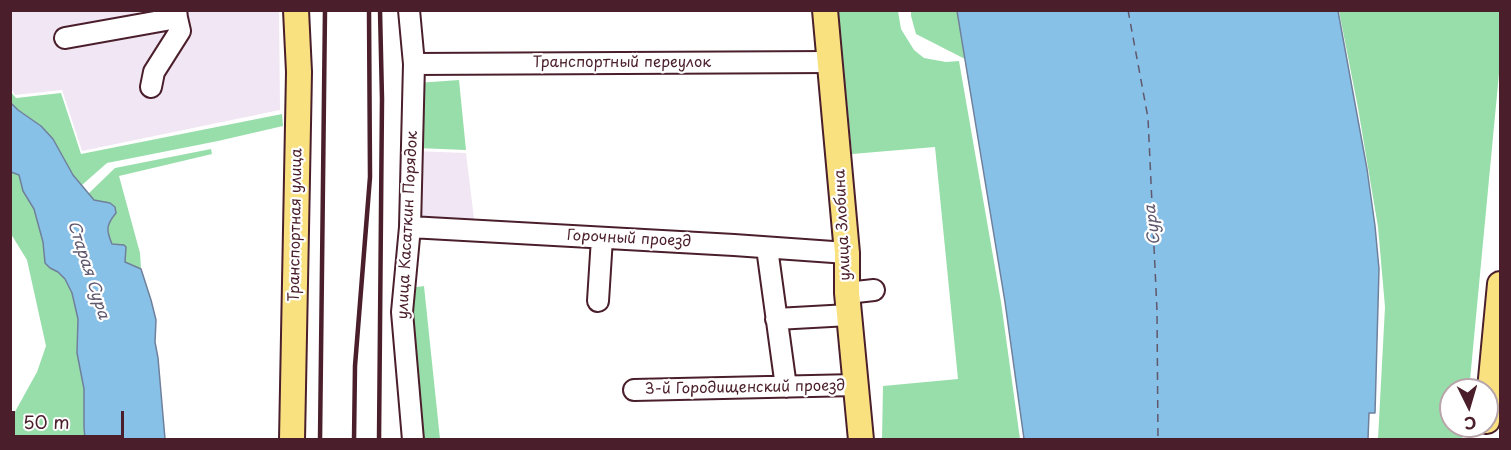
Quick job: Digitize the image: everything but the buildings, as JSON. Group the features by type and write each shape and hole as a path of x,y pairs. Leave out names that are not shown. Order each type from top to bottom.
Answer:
{"main road":[{"name":"Транспортная улица","path":"292,440 299,72 296,10"},
{"name":"улица Злобина","path":"825,10 861,440"},
{"path":"1493,378 1500,284"}],"street":[{"name":"улица Касаткин Порядок","path":"409,10 414,64 410,227 402,312 412,440"},
{"path":"65,38 177,14 180,32 154,72 151,87"},
{"name":"Транспортный переулок","path":"414,64 831,62"},
{"name":"Горочный проезд","path":"410,227 847,253"},
{"path":"598,301 602,238"},
{"path":"767,248 786,387"},
{"path":"776,320 848,304 874,290"},
{"name":"3-й Городищенский проезд","path":"634,390 856,385"}],"shaded area":[{"path":"11,11 279,11 280,110 82,151 62,90 15,95 11,88"},
{"path":"416,151 466,153 475,227 417,224"}],"green space":[{"path":"838,11 898,11 901,29 914,50 924,58 946,62 959,61 1001,302 1020,439 882,439 883,386 958,379 935,147 852,154"},
{"path":"911,11 957,11 965,59 916,34"},
{"path":"1339,11 1500,11 1500,63 1470,378 1439,378 1439,438 1462,439 1378,439 1385,307 1378,227"},
{"path":"459,80 466,150 417,148 417,83"},
{"path":"10,91 16,98 61,93 81,154 282,114 283,126 107,163 82,185 73,175 53,139 41,126 18,110 11,102"},
{"path":"211,149 212,154 119,176 140,253 141,269 125,262 108,234 108,223 116,213 110,203 94,200 88,194 115,168"},
{"path":"11,172 19,175 23,191 34,209 43,242 45,263 66,279 72,293 78,319 77,353 84,389 85,439 11,439 11,419 37,372 46,346 27,260 11,234"},
{"path":"424,286 440,439 420,439 410,288"}],"water":[{"name":"Сура","path":"957,11 1338,11 1367,169 1379,269 1375,413 1369,413 1368,439 1024,439 1005,302"},
{"name":"Старая Сура","path":"10,102 41,126 53,139 73,175 94,200 110,203 115,207 116,213 108,228 110,239 112,244 126,247 125,262 141,269 156,320 155,342 165,439 85,439 84,389 77,353 78,319 72,293 65,279 45,263 43,242 34,209 23,191 19,175 11,172"}],"ferry route":[{"path":"1128,10 1148,118 1157,311 1158,440"}],"railway":[{"path":"320,440 325,10"},
{"path":"354,440 355,366 370,177 369,10"},
{"path":"379,440 382,99 380,10"}]}
